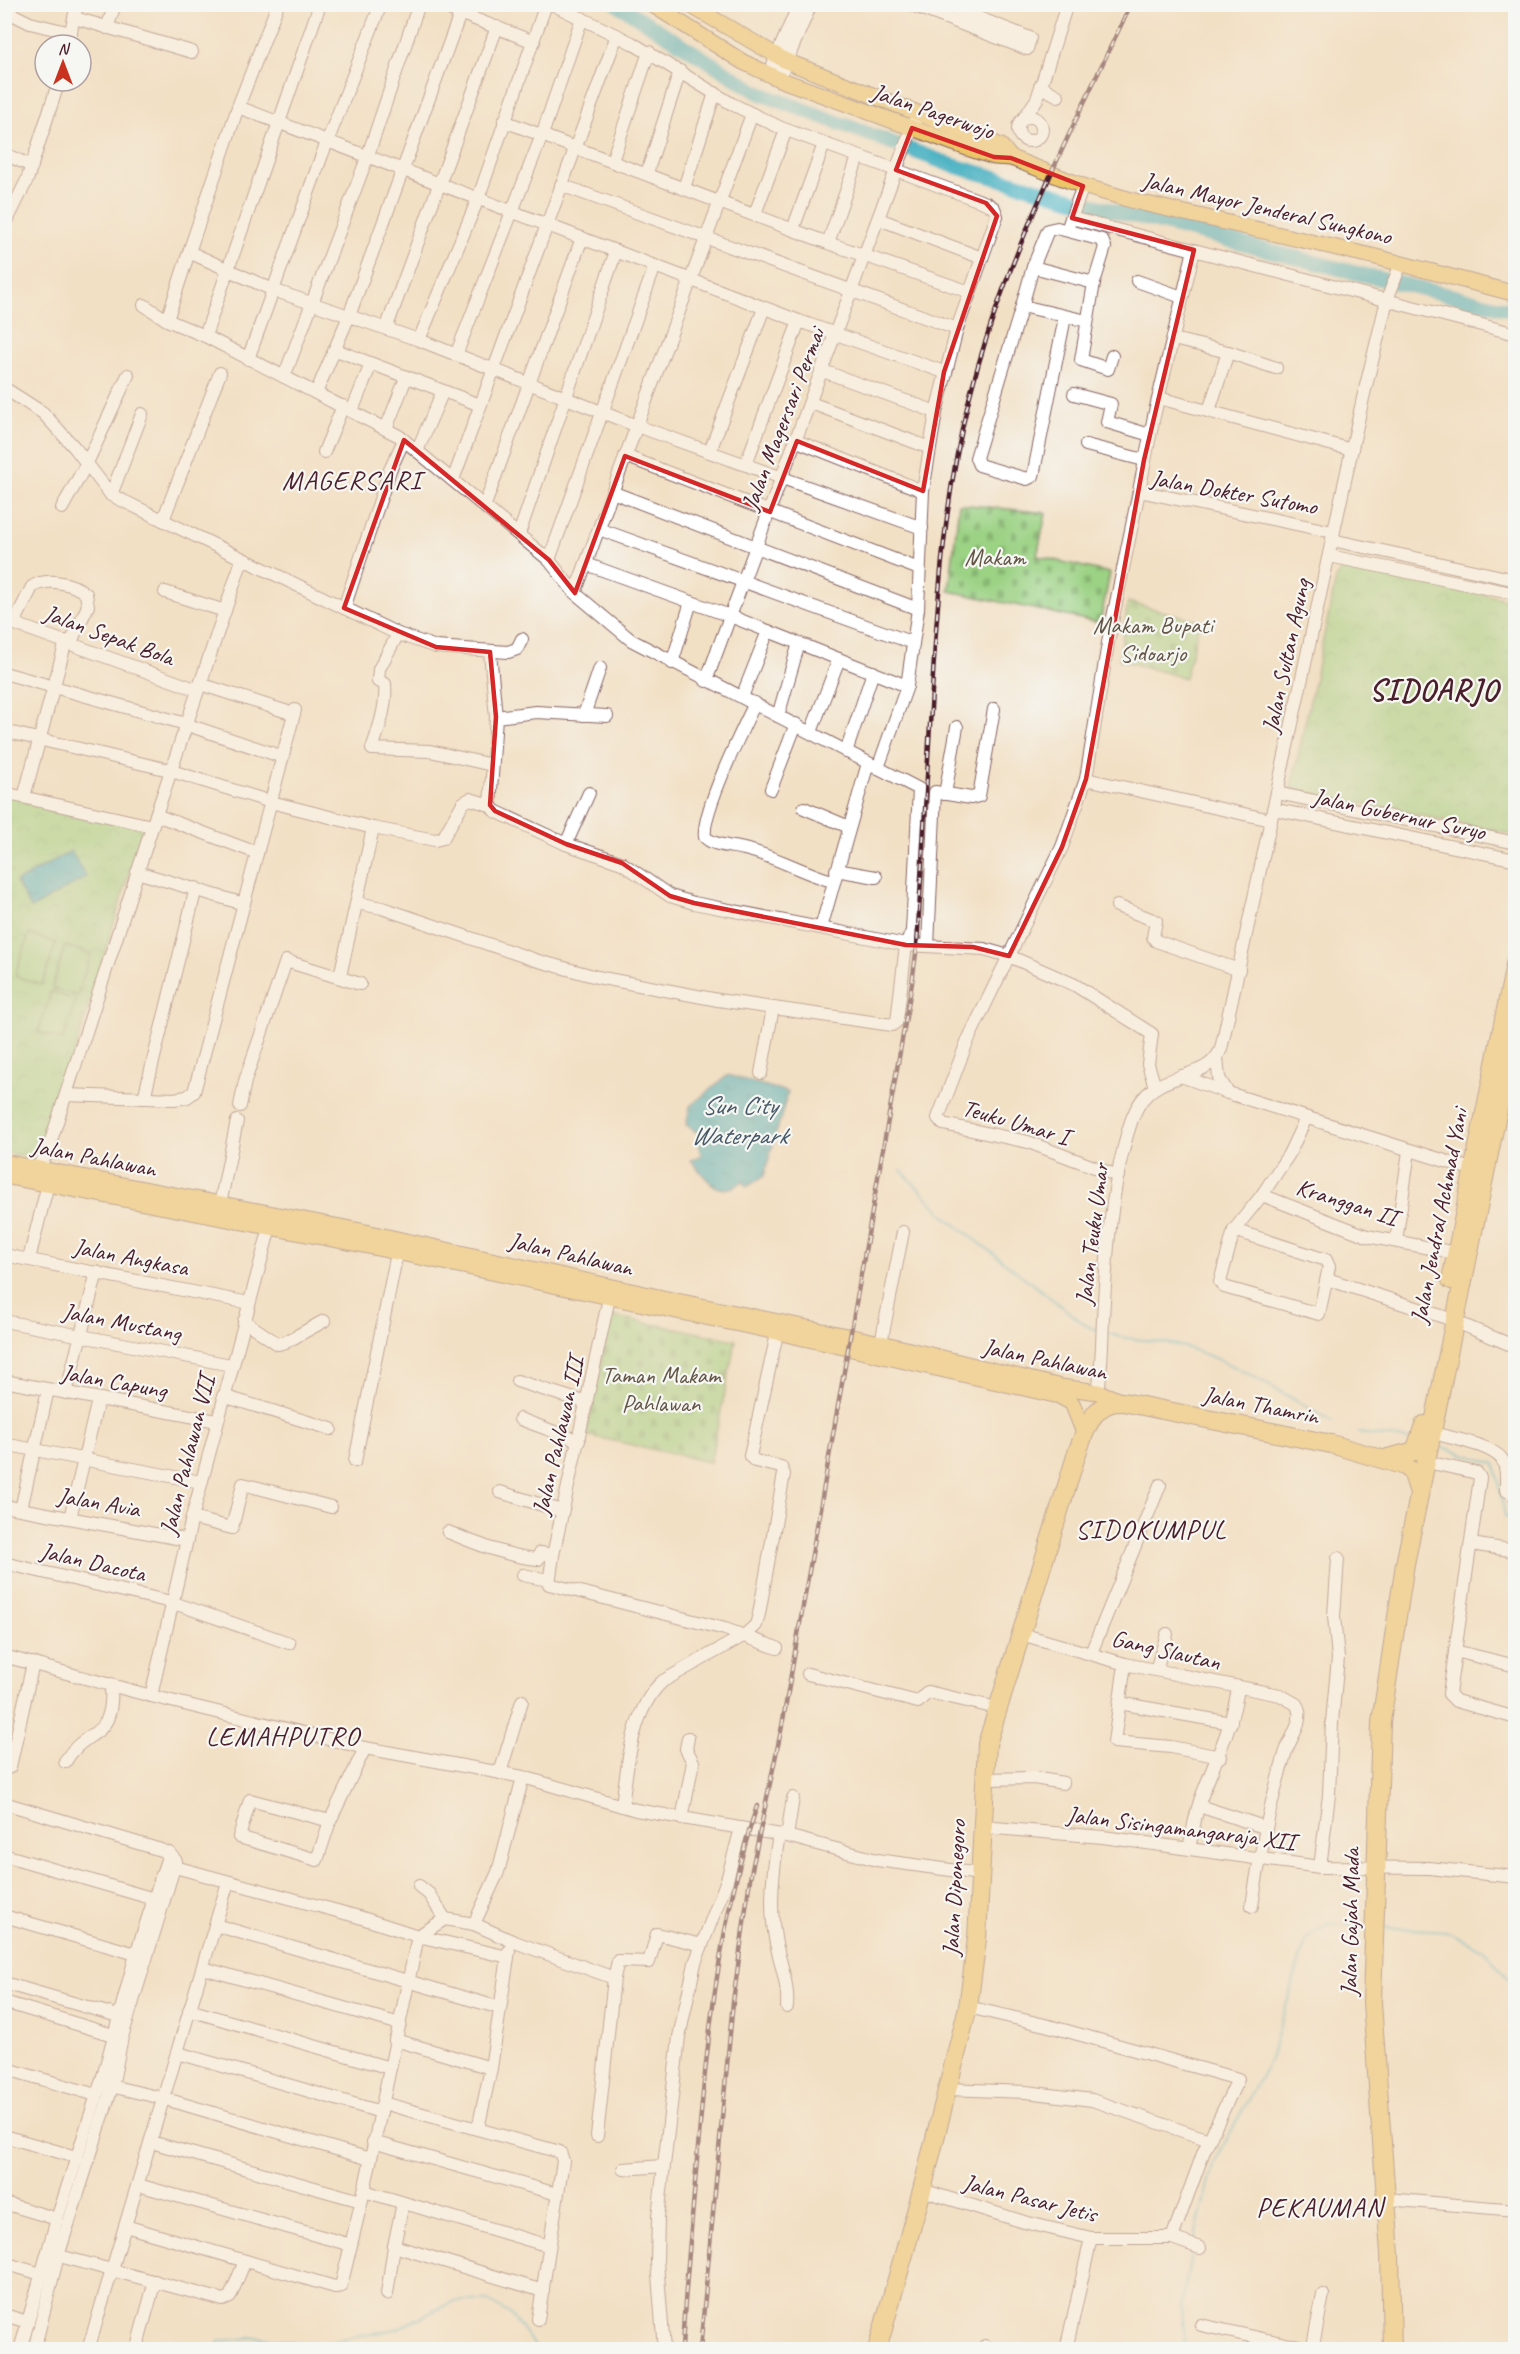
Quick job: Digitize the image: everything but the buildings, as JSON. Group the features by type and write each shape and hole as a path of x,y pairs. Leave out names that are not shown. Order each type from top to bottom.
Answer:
{"highway":[{"name":"Jalan Jendral Achmad Yani","path":"1450,1320 1456,1253 1515,960"},
{"name":"Jalan Jendral Achmad Yani","path":"1420,1498 1450,1320 1515,1022"},
{"path":"1084,1433 1102,1405 1114,1401 1123,1402"},
{"name":"Jalan Thamrin","path":"1123,1402 1395,1457 1412,1471 1420,1498"},
{"name":"Jalan Diponegoro","path":"877,2349 922,2190 968,2007 977,1939 987,1744 1084,1433"},
{"name":"Jalan Jendral Achmad Yani","path":"1395,1457 1415,1452 1429,1444"},
{"name":"Jalan Gajah Mada","path":"1392,2349 1387,2199 1373,2041 1373,1910 1381,1722 1405,1564 1420,1498"}],"main road":[{"name":"Jalan Pagerwojo","path":"651,4 743,62 774,77 913,126 970,142 994,157 1011,158"},
{"name":"Jalan Pagerwojo","path":"698,7 782,59 913,126"},
{"name":"Jalan Mayor Jenderal Sungkono","path":"1011,158 1081,189 1401,263 1515,294"},
{"name":"Jalan Pahlawan","path":"4,1162 41,1162 48,1184"},
{"name":"Jalan Pahlawan","path":"4,1176 270,1227 341,1234"},
{"name":"Jalan Pahlawan","path":"48,1184 220,1204 341,1234 658,1297 779,1326 1059,1396 1072,1403 1084,1433"},
{"name":"Jalan Pahlawan","path":"360,1238 397,1253 609,1298 881,1343 1061,1387 1098,1392 1123,1402"},
{"path":"1059,1396 1077,1396 1098,1392"}],"street":[{"path":"71,33 77,4"},
{"path":"107,28 115,4"},
{"path":"167,320 238,107 278,4"},
{"path":"205,336 320,4"},
{"path":"248,359 327,142 381,4"},
{"path":"284,377 367,158 419,4"},
{"path":"436,4 534,42"},
{"path":"419,340 478,199 546,4"},
{"path":"552,4 649,52 752,114 786,130 994,208 997,216 957,329 936,412 923,491 918,609 907,686 849,827 821,928"},
{"path":"782,59 799,4"},
{"path":"774,77 811,4"},
{"path":"909,4 1027,50 1030,38 943,4"},
{"path":"1038,92 1040,137 1031,142 1023,140 1017,128 1038,92 1070,9"},
{"path":"4,10 55,33"},
{"path":"316,393 349,316 460,14"},
{"path":"75,18 192,52"},
{"path":"456,355 542,135 582,18"},
{"path":"386,329 497,27"},
{"path":"453,480 617,35"},
{"path":"612,161 649,52"},
{"path":"647,173 680,71"},
{"path":"1038,92 1058,96"},
{"path":"4,227 32,166 55,93"},
{"path":"684,188 715,93"},
{"path":"238,107 764,308 945,372"},
{"path":"575,593 752,114"},
{"path":"1024,118 1035,118 1041,124"},
{"path":"504,121 828,243 970,292"},
{"name":"Jalan Magersari Permai","path":"706,681 867,255 913,126"},
{"path":"755,214 786,130"},
{"path":"1011,158 1023,140"},
{"path":"794,229 824,144"},
{"path":"4,154 32,166"},
{"path":"828,243 858,157"},
{"path":"561,185 957,329"},
{"path":"1066,231 1081,189"},
{"path":"1072,216 1194,250 1388,296 1515,334"},
{"path":"879,219 982,258"},
{"path":"1065,317 1033,476 1027,479 979,465 976,461 1033,267 1048,230 1057,228 1105,243 1094,282 1081,360 1108,369 1112,356"},
{"path":"485,505 582,238"},
{"path":"1139,491 1144,460 1194,250"},
{"path":"519,534 616,251"},
{"path":"189,252 273,290 419,340 637,426 922,528"},
{"name":"Jalan Sultan Agung","path":"1216,1059 1226,1031 1332,536 1388,296 1401,263"},
{"path":"549,560 654,266"},
{"path":"1033,267 1094,282"},
{"path":"1137,281 1182,297"},
{"path":"144,305 167,320 205,336 347,408 404,440 549,560 575,593 631,640 706,681 796,724 919,789 912,931 906,945 895,1024 888,1026 597,977 535,960 382,908 357,903"},
{"path":"1022,306 1087,321"},
{"path":"710,451 764,308"},
{"path":"746,464 799,321"},
{"path":"1173,339 1228,352 1276,369"},
{"path":"336,350 480,405"},
{"path":"1209,411 1228,352"},
{"path":"324,452 371,364"},
{"path":"823,371 936,412"},
{"path":"163,520 220,373"},
{"path":"62,508 87,464 128,375"},
{"path":"386,429 406,378"},
{"path":"4,388 43,412 111,495 242,560 398,634 436,647 490,652 517,649 522,639"},
{"path":"417,451 443,391"},
{"path":"1074,394 1111,404 1107,422 1150,435"},
{"path":"1159,398 1352,450"},
{"path":"811,403 930,448"},
{"path":"111,495 142,414"},
{"path":"344,608 390,470 404,440"},
{"path":"796,441 923,491"},
{"path":"1086,445 1144,460"},
{"path":"625,456 919,569"},
{"name":"Jalan Dokter Sutomo","path":"938,1118 967,1042 1062,847 1086,779 1109,637 1139,491 1515,580"},
{"path":"612,492 756,549 918,609"},
{"path":"599,529 913,643"},
{"path":"1329,556 1515,594"},
{"path":"41,1162 66,1095 154,820 242,560"},
{"path":"586,564 730,616 907,686"},
{"path":"9,621 37,583 46,581 81,590 86,594 88,606 68,641 24,797"},
{"path":"165,592 225,611"},
{"path":"672,663 691,602"},
{"name":"Jalan Sepak Bola","path":"9,621 199,687 295,712 283,757"},
{"path":"742,697 768,631"},
{"path":"398,634 379,669 378,681 385,684 386,693 380,728 372,749 430,751 492,765"},
{"path":"778,716 800,643"},
{"path":"490,652 496,717 490,805"},
{"path":"811,732 839,659"},
{"path":"584,715 600,668"},
{"path":"846,752 873,672"},
{"path":"4,673 186,724 283,757 194,1092 187,1097 174,1099 66,1095"},
{"path":"754,703 730,754 706,823 705,837 715,843 779,858 805,873 876,877"},
{"path":"928,946 935,792 971,798 979,796 994,709"},
{"path":"496,717 536,712 607,716"},
{"path":"771,789 796,724"},
{"path":"945,794 957,727"},
{"path":"4,731 171,770 271,802 373,828 435,840 443,838 466,800 490,805 495,811 566,844 622,862 670,896 694,903 906,945 973,947 1009,956 1075,984 1152,1034 1148,1064 1155,1087"},
{"path":"1086,779 1272,814"},
{"path":"4,793 154,820 257,853"},
{"path":"566,844 589,793"},
{"name":"Jalan Gubernur Suryo","path":"1277,793 1515,843"},
{"path":"804,808 849,827"},
{"name":"Jalan Gubernur Suryo","path":"1272,814 1515,860"},
{"path":"340,976 373,828"},
{"path":"137,872 244,904"},
{"path":"144,1098 196,888"},
{"path":"1117,906 1156,921 1153,937 1156,941 1239,970"},
{"path":"240,1106 245,1081 286,961 360,984"},
{"path":"761,1073 773,1008"},
{"path":"1216,1059 1219,1078 1228,1093"},
{"name":"Jalan Teuku Umar","path":"1098,1392 1109,1224 1132,1118 1142,1100 1155,1087 1202,1069 1216,1059"},
{"path":"1180,1076 1409,1151 1472,1169"},
{"name":"Teuku Umar I","path":"938,1118 944,1124 1028,1143 1118,1176"},
{"path":"1234,1230 1326,1260 1329,1263 1327,1279 1319,1314 1221,1285 1234,1230 1262,1195 1289,1154 1306,1118"},
{"path":"220,1204 237,1121"},
{"path":"1396,1241 1409,1151"},
{"path":"29,1258 48,1184"},
{"name":"Kranggan II","path":"1262,1195 1367,1236 1456,1253"},
{"name":"Jalan Pahlawan VII","path":"151,1696 171,1602 201,1482 270,1227"},
{"path":"881,1343 903,1232"},
{"path":"355,1461 397,1253"},
{"name":"Jalan Angkasa","path":"4,1254 249,1303"},
{"path":"66,1393 97,1272"},
{"path":"1327,1279 1450,1320 1515,1347"},
{"name":"Jalan Pahlawan III","path":"549,1582 562,1511 609,1298"},
{"name":"Jalan Mustang","path":"4,1321 231,1365"},
{"path":"244,1321 278,1344 324,1321"},
{"path":"622,1806 630,1743 654,1689 663,1682 750,1637 756,1625 782,1495 783,1469 755,1461 750,1456 779,1326"},
{"name":"Jalan Capung","path":"4,1381 217,1421"},
{"path":"517,1381 587,1403"},
{"path":"21,1509 48,1390"},
{"path":"223,1396 331,1429"},
{"path":"70,1518 98,1400"},
{"path":"519,1419 579,1442"},
{"path":"4,1444 201,1482"},
{"path":"1429,1444 1480,1446 1501,1459 1504,1464 1507,1493 1515,1496"},
{"path":"1429,1444 1480,1475 1449,1689 1451,1698 1515,1718"},
{"path":"192,1518 231,1528 243,1484 331,1507"},
{"path":"1091,1653 1160,1485"},
{"path":"500,1492 562,1511"},
{"name":"Jalan Avia","path":"4,1506 187,1540"},
{"path":"448,1532 492,1549 538,1559 540,1553 553,1555"},
{"path":"1471,1544 1515,1551"},
{"path":"1320,1867 1329,1795 1338,1658 1334,1616 1338,1558"},
{"name":"Jalan Dacota","path":"4,1563 171,1602 289,1643"},
{"path":"523,1575 750,1637 777,1648"},
{"name":"Gang Slautan","path":"1021,1634 1125,1664 1280,1695 1299,1708 1300,1717 1287,1750 1264,1827"},
{"path":"1156,1670 1167,1634"},
{"path":"1455,1651 1515,1666"},
{"path":"4,1656 151,1696 365,1748 524,1777 641,1811 783,1836 877,1860 980,1874"},
{"path":"4,1770 10,1767 33,1663"},
{"path":"1125,1664 1114,1742 1171,1747 1220,1757"},
{"path":"808,1674 918,1702 928,1692 997,1708"},
{"path":"65,1762 73,1747 101,1731 112,1704 111,1684"},
{"path":"1189,1848 1199,1806 1220,1757 1231,1723 1238,1688"},
{"path":"500,1773 522,1701"},
{"path":"1119,1703 1231,1723"},
{"path":"682,1819 693,1762 686,1749 688,1738"},
{"path":"330,1821 250,1800 238,1837 316,1861 330,1821 365,1748"},
{"path":"474,1924 498,1872 524,1777"},
{"path":"984,1779 1034,1778 1063,1783"},
{"path":"787,2007 788,1987 775,1937 771,1896 793,1798"},
{"path":"4,1803 169,1853 175,1858 176,1867 53,2254 41,2274 20,2349"},
{"path":"1199,1806 1264,1827 1252,1906"},
{"name":"Jalan Sisingamangaraja XII","path":"982,1827 1103,1837 1320,1867 1430,1868 1515,1878"},
{"path":"664,2349 657,2262 663,2166 684,2008 702,1945 727,1881 741,1828"},
{"path":"34,2349 53,2254 57,2219 76,2157 108,2084 113,2035 118,2016 169,1853"},
{"path":"4,1855 154,1899"},
{"path":"176,1867 418,1936 508,1957"},
{"path":"88,2349 228,1882"},
{"path":"419,1886 429,1894 445,1919"},
{"path":"4,1916 136,1954"},
{"path":"125,2226 334,2287 343,2282 418,1936 445,1919 474,1924 512,1941 614,1978"},
{"path":"215,1925 501,2008"},
{"path":"597,2136 614,1978 618,1960 649,1962 657,1934 702,1945"},
{"path":"478,2129 491,2068 512,1941"},
{"path":"203,1968 400,2024"},
{"path":"4,1983 118,2016"},
{"path":"4,2002 113,2035"},
{"path":"968,2007 1049,2026 1238,2079 1191,2180 1174,2238"},
{"path":"189,2010 390,2068"},
{"path":"395,2040 491,2068"},
{"path":"178,2053 382,2108 478,2129 560,2152 563,2161 538,2319"},
{"path":"4,2068 108,2084 370,2159"},
{"path":"947,2089 1026,2092 1092,2100 1209,2140"},
{"path":"4,2136 76,2157"},
{"path":"151,2142 362,2196 403,2204 549,2246"},
{"path":"373,2142 557,2194"},
{"path":"623,2169 663,2166"},
{"path":"138,2185 351,2245"},
{"name":"Jalan Pasar Jetis","path":"922,2190 1014,2219 1091,2238 1174,2238 1200,2248"},
{"path":"1387,2199 1515,2210"},
{"path":"4,2203 57,2219"},
{"path":"387,2294 403,2204"},
{"path":"1066,2349 1091,2238"},
{"path":"394,2246 543,2291"},
{"path":"53,2254 228,2300 245,2261"},
{"path":"4,2263 41,2274"},
{"path":"136,2349 155,2281"},
{"path":"1201,2325 1312,2349 1323,2295"},
{"path":"4,2315 28,2322"}],"highlighted area":[{"path":"912,128 994,157 1011,158 1083,186 1072,218 1194,250 1144,460 1086,779 1062,847 1009,956 973,947 906,945 694,903 670,896 622,863 566,844 495,811 490,805 496,717 490,652 436,647 344,608 404,440 549,560 575,593 625,456 770,512 797,441 923,491 944,372 997,216 986,203 896,170"}],"green space":[{"name":"Makam","path":"959,504 1046,513 1037,556 1110,573 1100,623 949,591"},
{"path":"1355,564 1515,601 1515,835 1291,789 1336,579 1340,571"},
{"name":"Makam Bupati Sidoarjo","path":"1128,602 1200,621 1185,678 1119,660"},
{"path":"4,793 143,828 42,1160 5,1153"},
{"path":"29,934 56,943 42,985 15,976"},
{"path":"65,946 91,954 77,996 52,988"},
{"path":"51,992 76,1000 63,1040 38,1032"},
{"name":"Taman Makam Pahlawan","path":"611,1316 736,1340 710,1462 586,1435"}],"water":[{"path":"71,851 86,877 31,909 16,882"},
{"name":"Sun City Waterpark","path":"728,1075 788,1092 764,1176 747,1187 743,1181 726,1189 713,1185 691,1160 701,1155 699,1147 702,1136 686,1125 690,1106"}],"waterway":[{"path":"617,4 759,93 951,165 1111,210 1352,272 1516,311"},
{"path":"901,1170 946,1217 1087,1326 1098,1330"},
{"path":"1106,1333 1125,1338 1174,1344 1204,1354 1260,1380 1332,1422"},
{"path":"1359,1433 1410,1440"},
{"path":"1436,1445 1495,1464 1505,1516 1516,1520"},
{"path":"1194,2240 1213,2165 1270,2059 1306,1940 1327,1924 1366,1926"},
{"path":"1380,1927 1446,1931 1482,1948 1516,1987"},
{"path":"1185,2350 1181,2308 1192,2249"},
{"path":"214,2350 219,2341 257,2337 316,2345 396,2329 455,2301 488,2301 510,2314 538,2350"}],"railway":[{"path":"700,2350 733,2002 750,1879 782,1726 912,983 917,946 937,617 954,471 969,399 1000,297 1040,198 1131,4"},
{"path":"682,2350 701,2114 716,1981 733,1893 757,1806"}],"district":[{"name":"MAGERSARI","path":"352,480"},
{"name":"SIDOARJO","path":"1434,690"},
{"name":"SIDOKUMPUL","path":"1151,1529"},
{"name":"LEMAHPUTRO","path":"283,1736"},
{"name":"PEKAUMAN","path":"1320,2207"}]}
